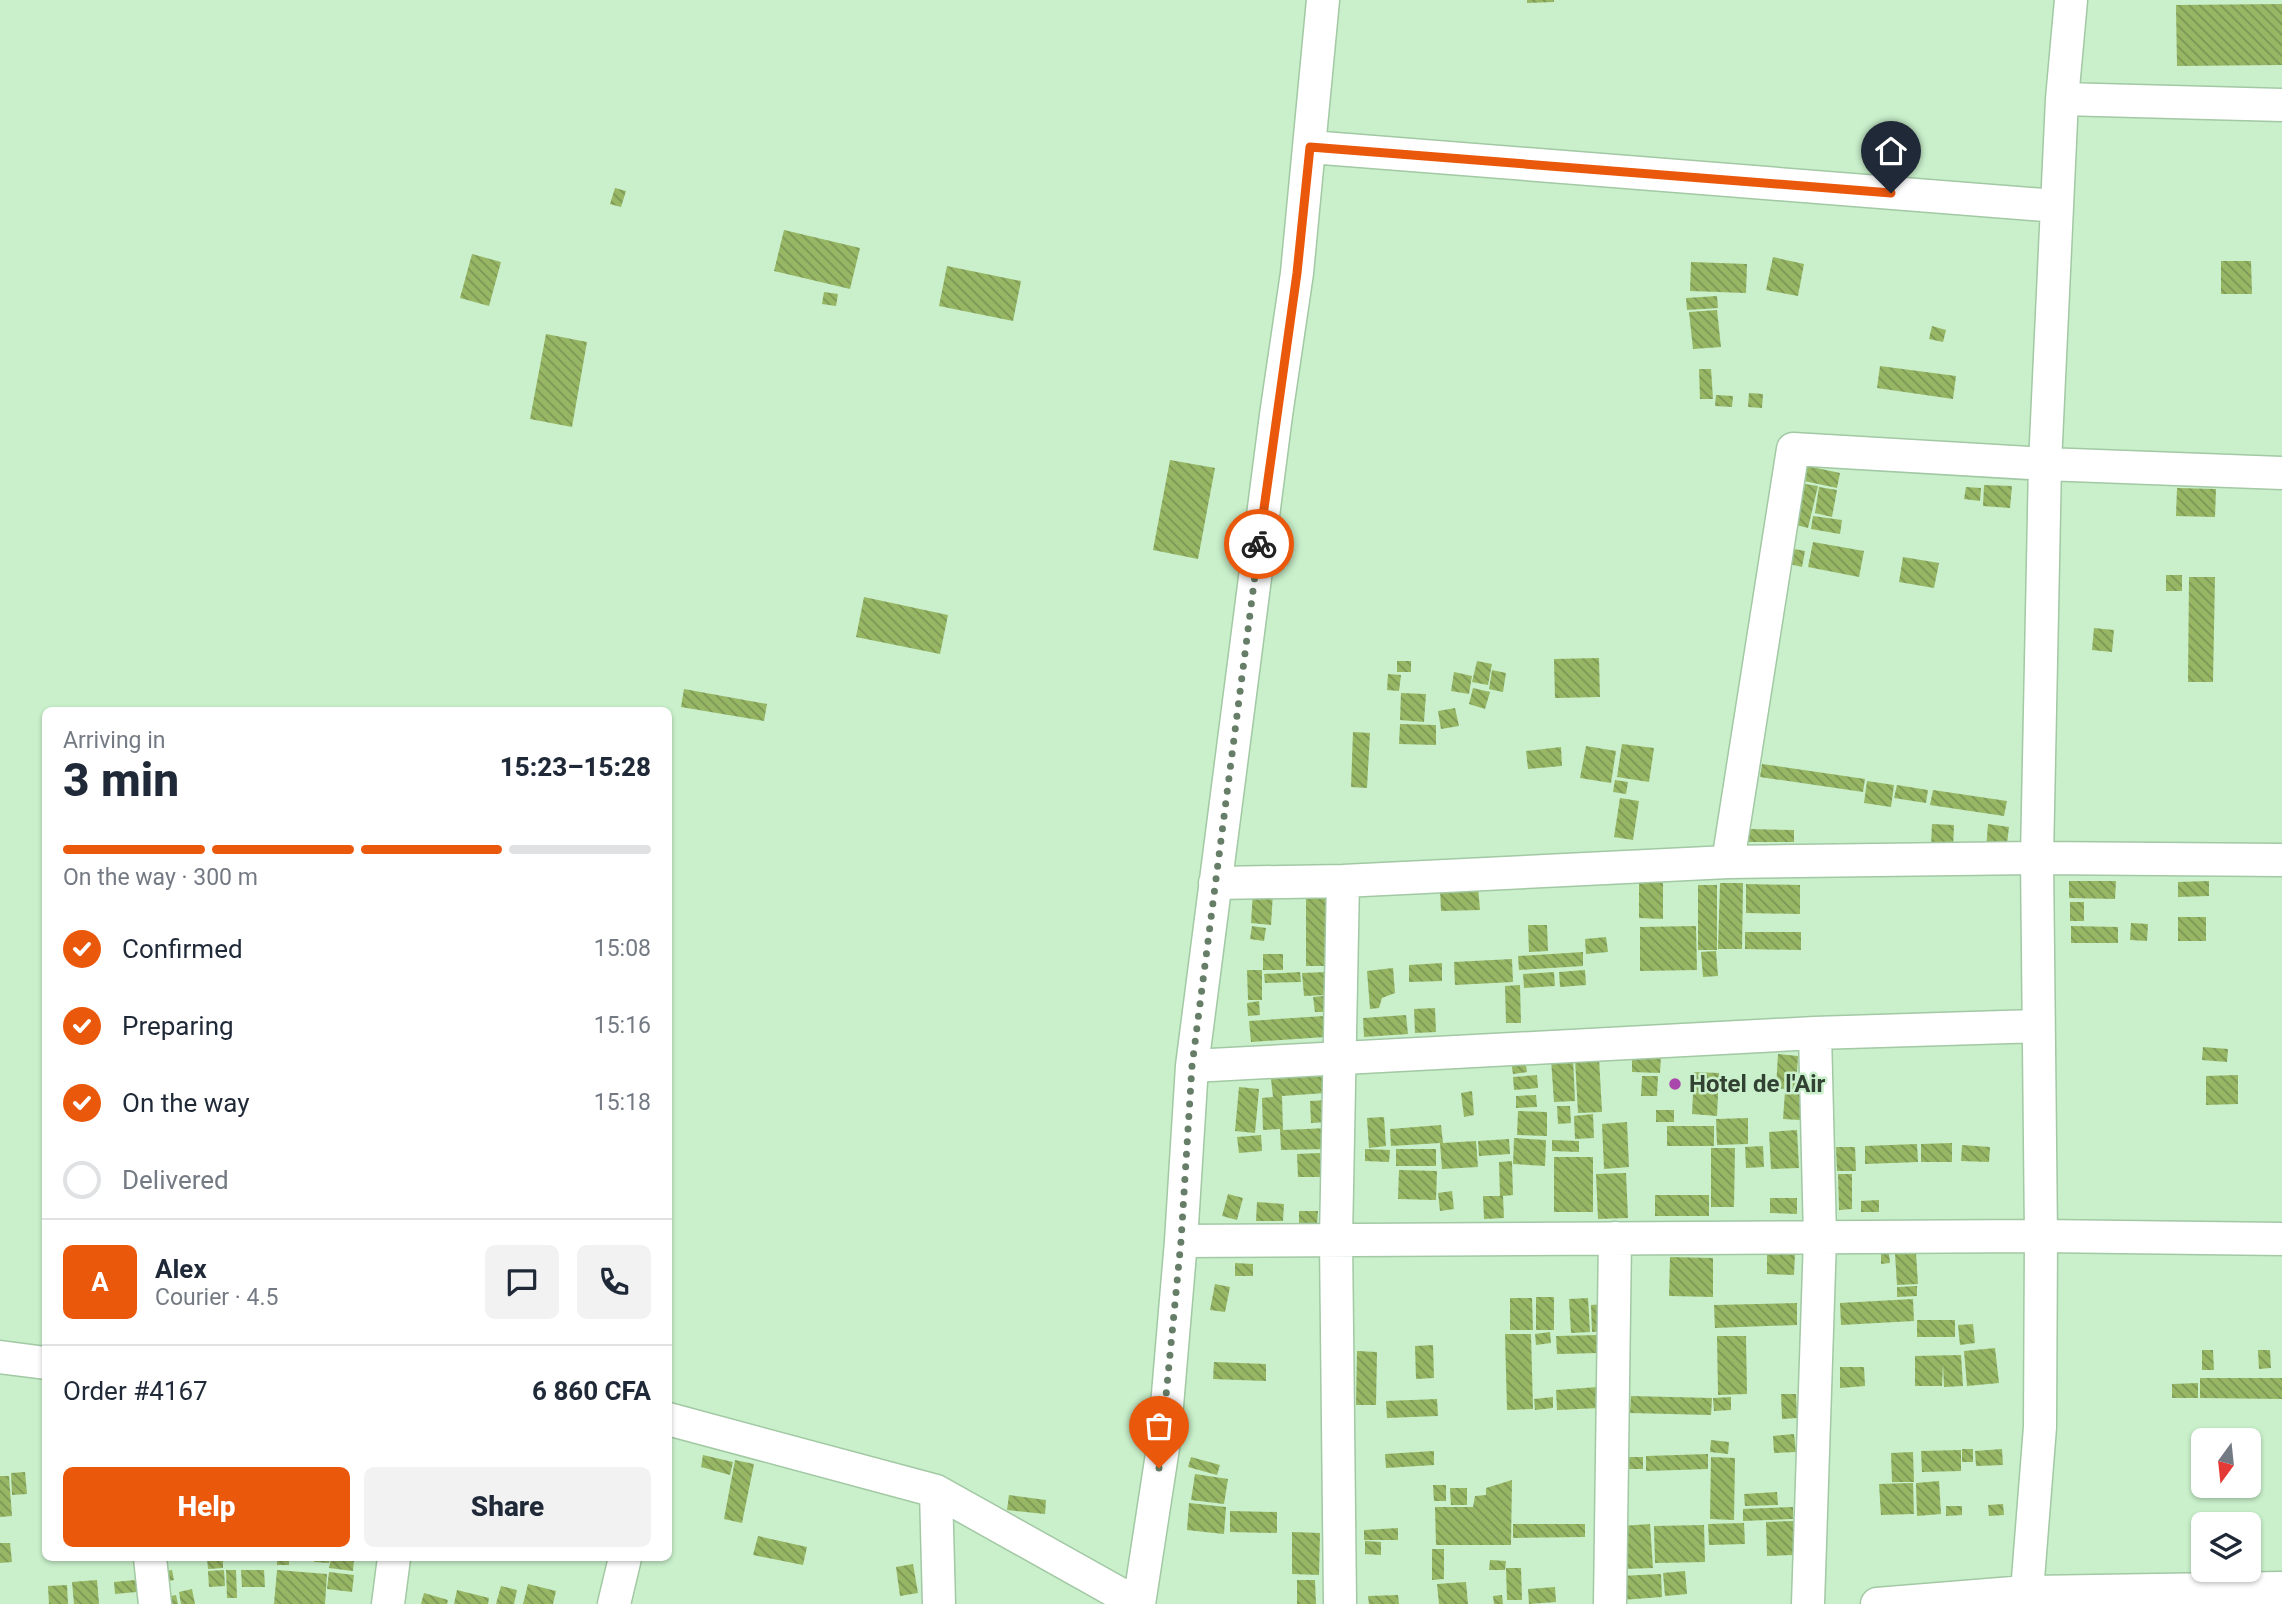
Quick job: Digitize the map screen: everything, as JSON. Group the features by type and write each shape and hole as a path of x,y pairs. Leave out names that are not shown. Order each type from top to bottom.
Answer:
{"street":[{"path":"672,1420 936,1490 1138,1604 1164,1441 1192,1066 1297,273 1323,0"},
{"path":"2025,1598 2040,1427 2038,858 2045,464 2062,99 2071,0"},
{"path":"2062,99 2282,105"},
{"path":"1310,147 2057,206"},
{"path":"1728,862 1793,450 2045,464 2282,473"},
{"path":"1215,883 1343,881 1728,862 2038,858 2282,860"},
{"path":"1340,1604 1336,1238 1343,881"},
{"path":"1192,1066 1815,1033 2038,1026"},
{"path":"1808,1604 1820,1238 1815,1033"},
{"path":"1181,1241 2041,1236 2282,1239"},
{"path":"1610,1604 1615,1238"},
{"path":"0,1357 42,1362"},
{"path":"936,1490 939,1604"},
{"path":"150,1561 155,1604"},
{"path":"388,1604 394,1561"},
{"path":"614,1604 624,1561"},
{"path":"1877,1604 2282,1588"}],"building":[{"path":"1527,0 1554,0 1554,2 1527,3"},
{"path":"2282,4 2282,65 2177,66 2176,5"},
{"path":"615,188 626,191 621,207 610,204"},
{"path":"784,230 860,248 850,289 774,271"},
{"path":"472,254 501,262 489,306 460,298"},
{"path":"1773,257 1804,264 1798,296 1766,290"},
{"path":"2221,261 2251,261 2252,294 2221,294"},
{"path":"1691,262 1747,264 1746,293 1690,291"},
{"path":"947,266 1021,281 1013,321 939,306"},
{"path":"824,292 838,294 836,306 822,304"},
{"path":"1717,296 1718,308 1687,310 1686,298"},
{"path":"1717,310 1721,347 1693,349 1689,312"},
{"path":"1932,326 1946,330 1943,342 1929,339"},
{"path":"546,334 587,342 572,427 530,419"},
{"path":"1880,366 1956,376 1953,399 1877,388"},
{"path":"1699,369 1711,369 1713,399 1700,399"},
{"path":"1749,393 1763,394 1762,408 1748,407"},
{"path":"1716,395 1733,396 1732,407 1715,406"},
{"path":"1170,460 1215,468 1198,559 1153,550"},
{"path":"1807,466 1840,473 1837,488 1804,481"},
{"path":"1805,484 1818,486 1808,528 1796,525"},
{"path":"1984,485 2012,486 2010,508 1983,506"},
{"path":"1819,487 1837,490 1832,517 1815,513"},
{"path":"1966,487 1981,488 1980,501 1964,499"},
{"path":"2177,488 2216,489 2215,517 2176,516"},
{"path":"1813,516 1842,520 1840,534 1811,529"},
{"path":"1813,542 1864,551 1859,577 1808,567"},
{"path":"1794,549 1805,551 1802,567 1790,564"},
{"path":"1903,557 1939,563 1934,588 1899,582"},
{"path":"2166,575 2182,575 2182,591 2166,591"},
{"path":"2189,577 2215,577 2213,682 2188,682"},
{"path":"864,597 948,615 940,654 856,637"},
{"path":"2094,628 2114,630 2112,652 2092,650"},
{"path":"1599,658 1600,697 1555,698 1554,659"},
{"path":"1397,661 1411,661 1411,672 1397,672"},
{"path":"1477,661 1492,664 1488,685 1472,682"},
{"path":"1492,670 1506,673 1503,692 1489,689"},
{"path":"1454,672 1472,676 1469,694 1451,691"},
{"path":"1388,674 1401,675 1399,691 1387,690"},
{"path":"1473,688 1490,692 1485,709 1469,704"},
{"path":"684,689 767,704 764,721 681,707"},
{"path":"1401,693 1426,694 1424,722 1400,720"},
{"path":"1455,708 1459,726 1441,729 1438,711"},
{"path":"1400,724 1436,725 1436,745 1399,744"},
{"path":"1353,732 1370,733 1367,788 1351,787"},
{"path":"1622,744 1654,748 1649,782 1617,777"},
{"path":"1586,746 1616,751 1611,783 1580,778"},
{"path":"1561,747 1562,766 1528,769 1526,751"},
{"path":"1762,764 1865,779 1863,792 1760,777"},
{"path":"1615,780 1628,782 1626,794 1613,792"},
{"path":"1867,781 1894,785 1891,807 1864,803"},
{"path":"1897,785 1928,790 1926,803 1894,798"},
{"path":"1933,790 2007,801 2004,816 1930,805"},
{"path":"1620,798 1639,801 1633,840 1614,837"},
{"path":"1932,824 1954,825 1953,849 1931,847"},
{"path":"1988,824 2009,827 2006,852 1986,849"},
{"path":"1749,829 1794,830 1794,842 1748,842"},
{"path":"2069,881 2116,881 2115,899 2069,898"},
{"path":"2209,881 2209,896 2178,897 2178,882"},
{"path":"1639,883 1663,883 1663,919 1639,918"},
{"path":"1720,883 1743,883 1742,949 1718,949"},
{"path":"1746,884 1800,885 1800,914 1746,913"},
{"path":"1698,885 1717,885 1717,950 1698,950"},
{"path":"1478,887 1480,910 1441,911 1440,888"},
{"path":"1253,891 1273,893 1271,925 1251,923"},
{"path":"1306,892 1329,892 1328,966 1306,966"},
{"path":"2070,902 2084,902 2084,921 2070,921"},
{"path":"2178,917 2206,917 2206,941 2178,941"},
{"path":"2131,923 2148,924 2147,941 2130,940"},
{"path":"1528,925 1547,925 1548,951 1529,952"},
{"path":"1252,926 1266,928 1264,941 1250,939"},
{"path":"1696,926 1697,970 1640,971 1640,927"},
{"path":"2071,926 2118,927 2118,943 2071,943"},
{"path":"1745,932 1801,932 1801,950 1745,949"},
{"path":"1606,937 1608,952 1586,954 1585,939"},
{"path":"1716,951 1718,976 1703,977 1701,952"},
{"path":"1583,952 1583,966 1519,970 1518,956"},
{"path":"1263,954 1283,954 1283,970 1263,970"},
{"path":"1512,959 1513,982 1455,985 1454,962"},
{"path":"1442,963 1442,981 1409,982 1409,965"},
{"path":"1393,968 1395,993 1382,998 1379,1008 1370,1009 1367,971"},
{"path":"1247,970 1262,970 1262,1000 1248,1000"},
{"path":"1585,970 1586,985 1560,987 1559,972"},
{"path":"1300,972 1301,982 1265,983 1264,974"},
{"path":"1326,972 1327,995 1304,996 1302,973"},
{"path":"1554,972 1555,986 1524,988 1523,974"},
{"path":"1520,985 1521,1023 1506,1023 1505,986"},
{"path":"1324,996 1325,1012 1315,1012 1313,997"},
{"path":"1259,1001 1260,1015 1248,1016 1247,1003"},
{"path":"1435,1008 1436,1032 1415,1033 1414,1009"},
{"path":"1406,1015 1408,1034 1364,1037 1363,1018"},
{"path":"1324,1016 1325,1037 1251,1042 1249,1021"},
{"path":"2203,1047 2228,1049 2227,1062 2202,1060"},
{"path":"1778,1054 1798,1056 1796,1090 1776,1088"},
{"path":"1632,1055 1661,1055 1660,1073 1632,1072"},
{"path":"1573,1058 1575,1101 1554,1102 1551,1059"},
{"path":"1599,1058 1602,1112 1578,1113 1575,1059"},
{"path":"1525,1059 1527,1072 1513,1074 1511,1061"},
{"path":"1694,1072 1719,1073 1717,1116 1692,1114"},
{"path":"1537,1075 1538,1088 1514,1090 1513,1077"},
{"path":"2238,1075 2238,1104 2206,1105 2206,1076"},
{"path":"1325,1076 1326,1093 1282,1096 1283,1130 1328,1128 1329,1149 1281,1150 1280,1129 1263,1130 1262,1098 1273,1097 1271,1079"},
{"path":"1642,1076 1658,1076 1657,1096 1641,1096"},
{"path":"1239,1087 1259,1089 1255,1133 1235,1131"},
{"path":"1472,1091 1474,1115 1464,1117 1461,1093"},
{"path":"1785,1092 1801,1093 1800,1120 1783,1119"},
{"path":"1536,1095 1537,1107 1516,1108 1516,1096"},
{"path":"1328,1100 1330,1122 1311,1123 1310,1101"},
{"path":"1557,1106 1570,1106 1571,1123 1558,1124"},
{"path":"1656,1110 1674,1110 1674,1122 1656,1122"},
{"path":"1518,1111 1547,1112 1547,1136 1517,1135"},
{"path":"1593,1114 1594,1138 1575,1139 1574,1116"},
{"path":"1384,1117 1386,1146 1369,1148 1367,1118"},
{"path":"1748,1118 1748,1144 1717,1145 1716,1119"},
{"path":"1627,1122 1629,1167 1604,1169 1602,1124"},
{"path":"1441,1125 1443,1143 1476,1141 1478,1167 1442,1169 1440,1143 1391,1146 1390,1129"},
{"path":"1667,1126 1714,1126 1714,1146 1667,1146"},
{"path":"1797,1130 1799,1168 1771,1169 1769,1132"},
{"path":"1261,1135 1262,1151 1239,1153 1237,1137"},
{"path":"1514,1138 1546,1140 1545,1166 1513,1164"},
{"path":"1509,1139 1510,1154 1479,1156 1478,1141"},
{"path":"1552,1140 1579,1141 1579,1152 1552,1151"},
{"path":"1952,1143 1952,1162 1921,1162 1921,1144"},
{"path":"1917,1144 1918,1162 1865,1164 1865,1146"},
{"path":"1962,1145 1990,1147 1989,1162 1961,1161"},
{"path":"1763,1146 1764,1167 1746,1168 1745,1147"},
{"path":"1836,1147 1855,1147 1856,1171 1837,1171"},
{"path":"1711,1148 1735,1148 1734,1207 1711,1207"},
{"path":"1365,1149 1390,1150 1389,1162 1365,1161"},
{"path":"1396,1149 1436,1149 1436,1166 1396,1166"},
{"path":"1320,1153 1321,1177 1298,1177 1297,1154"},
{"path":"1554,1157 1593,1157 1593,1212 1554,1212"},
{"path":"1512,1161 1513,1195 1503,1196 1504,1218 1484,1219 1483,1196 1500,1196 1499,1162"},
{"path":"1399,1170 1437,1171 1436,1200 1398,1199"},
{"path":"1626,1173 1628,1218 1598,1219 1596,1174"},
{"path":"1838,1174 1852,1174 1852,1209 1839,1210"},
{"path":"1452,1191 1454,1209 1440,1211 1438,1193"},
{"path":"1228,1194 1243,1198 1237,1220 1222,1216"},
{"path":"1655,1195 1709,1195 1709,1216 1655,1216"},
{"path":"1770,1198 1797,1198 1797,1214 1770,1213"},
{"path":"1879,1200 1879,1212 1861,1212 1861,1201"},
{"path":"1257,1202 1284,1204 1283,1221 1256,1221"},
{"path":"1299,1211 1318,1211 1317,1224 1299,1223"},
{"path":"1767,1252 1795,1253 1794,1275 1767,1274"},
{"path":"1916,1253 1918,1284 1897,1285 1895,1254"},
{"path":"1881,1254 1889,1254 1890,1263 1881,1264"},
{"path":"1670,1257 1713,1258 1713,1297 1669,1296"},
{"path":"1235,1263 1253,1264 1253,1276 1235,1276"},
{"path":"1215,1284 1230,1287 1225,1312 1210,1310"},
{"path":"1917,1286 1917,1296 1897,1297 1897,1287"},
{"path":"1536,1297 1554,1297 1554,1330 1536,1330"},
{"path":"1510,1298 1532,1298 1533,1330 1510,1330"},
{"path":"1588,1298 1590,1332 1571,1333 1569,1299"},
{"path":"1913,1299 1914,1321 1841,1325 1840,1303"},
{"path":"1797,1303 1797,1325 1715,1328 1714,1305"},
{"path":"1604,1304 1606,1331 1592,1332 1591,1305"},
{"path":"1917,1320 1955,1320 1955,1337 1917,1337"},
{"path":"1973,1324 1975,1343 1960,1345 1958,1325"},
{"path":"1550,1332 1551,1343 1536,1345 1535,1334"},
{"path":"1505,1334 1531,1334 1533,1409 1507,1410"},
{"path":"1599,1335 1599,1353 1557,1354 1556,1336"},
{"path":"1717,1336 1746,1336 1747,1394 1718,1395"},
{"path":"1433,1345 1434,1378 1416,1379 1415,1346"},
{"path":"1995,1348 1999,1383 1967,1386 1964,1351"},
{"path":"2202,1350 2213,1350 2214,1370 2202,1370"},
{"path":"2258,1350 2270,1350 2271,1368 2259,1369"},
{"path":"1357,1351 1377,1352 1376,1405 1356,1405"},
{"path":"1961,1355 1963,1386 1944,1387 1943,1364 1942,1386 1915,1386 1915,1356"},
{"path":"1214,1362 1266,1364 1266,1381 1213,1379"},
{"path":"1840,1367 1864,1367 1865,1386 1840,1388"},
{"path":"2200,1378 2282,1378 2282,1399 2200,1398"},
{"path":"2198,1383 2198,1398 2172,1398 2172,1384"},
{"path":"1598,1387 1600,1408 1557,1410 1556,1390"},
{"path":"1781,1394 1796,1394 1797,1418 1782,1419"},
{"path":"1631,1396 1712,1398 1711,1415 1630,1413"},
{"path":"1553,1397 1553,1408 1535,1410 1534,1399"},
{"path":"1731,1397 1731,1410 1714,1411 1713,1398"},
{"path":"1437,1399 1438,1416 1387,1418 1386,1401"},
{"path":"1794,1434 1796,1452 1774,1453 1773,1436"},
{"path":"1711,1440 1729,1442 1728,1454 1710,1452"},
{"path":"1962,1449 1973,1449 1973,1462 1962,1462"},
{"path":"2002,1449 2003,1465 1976,1466 1975,1451"},
{"path":"1961,1450 1961,1471 1922,1472 1921,1451"},
{"path":"1434,1451 1434,1465 1386,1468 1385,1454"},
{"path":"1913,1452 1914,1482 1892,1482 1891,1453"},
{"path":"1708,1454 1708,1469 1646,1471 1646,1456"},
{"path":"703,1455 733,1462 730,1475 701,1467"},
{"path":"1191,1457 1220,1465 1217,1475 1188,1467"},
{"path":"1625,1457 1643,1457 1643,1469 1626,1469"},
{"path":"1711,1457 1735,1458 1734,1520 1710,1519"},
{"path":"735,1460 754,1464 742,1523 724,1519"},
{"path":"25,1472 27,1494 12,1495 11,1473"},
{"path":"1195,1474 1228,1479 1224,1504 1191,1500"},
{"path":"0,1476 9,1476 12,1516 0,1517"},
{"path":"1512,1480 1511,1545 1436,1545 1435,1507 1473,1507 1475,1496 1486,1495 1486,1488"},
{"path":"1939,1481 1941,1514 1917,1516 1916,1483"},
{"path":"1913,1483 1914,1514 1881,1515 1879,1484"},
{"path":"1433,1485 1446,1485 1446,1501 1434,1501"},
{"path":"1450,1488 1467,1488 1467,1505 1451,1505"},
{"path":"1777,1492 1778,1505 1745,1506 1744,1494"},
{"path":"1009,1495 1046,1500 1045,1514 1007,1510"},
{"path":"1189,1503 1226,1507 1224,1534 1187,1530"},
{"path":"2003,1504 2004,1515 1989,1516 1988,1505"},
{"path":"1946,1506 1962,1506 1962,1515 1946,1516"},
{"path":"1793,1507 1793,1519 1743,1521 1743,1509"},
{"path":"1230,1511 1277,1512 1277,1533 1230,1532"},
{"path":"1793,1521 1794,1555 1767,1556 1766,1522"},
{"path":"1744,1523 1745,1544 1709,1545 1708,1524"},
{"path":"1513,1524 1585,1524 1585,1537 1513,1538"},
{"path":"1650,1524 1653,1568 1625,1569 1622,1526"},
{"path":"1704,1525 1705,1562 1655,1563 1654,1526"},
{"path":"1398,1528 1398,1540 1364,1540 1364,1530"},
{"path":"1292,1532 1320,1533 1319,1575 1292,1574"},
{"path":"758,1536 807,1547 803,1565 753,1555"},
{"path":"1365,1541 1381,1542 1381,1555 1365,1554"},
{"path":"0,1543 10,1543 12,1562 0,1563"},
{"path":"1432,1549 1444,1549 1444,1579 1432,1580"},
{"path":"1490,1560 1506,1561 1505,1570 1489,1570"},
{"path":"207,1561 223,1561 223,1568 208,1569"},
{"path":"277,1561 289,1561 289,1565 277,1565"},
{"path":"330,1561 354,1561 353,1571 329,1568"},
{"path":"913,1564 918,1593 900,1596 896,1567"},
{"path":"1506,1568 1521,1568 1522,1600 1507,1600"},
{"path":"172,1570 174,1580 160,1583 158,1572"},
{"path":"224,1570 225,1586 209,1587 208,1571"},
{"path":"226,1570 236,1570 237,1598 227,1598"},
{"path":"241,1570 264,1570 265,1587 242,1587"},
{"path":"277,1570 327,1574 325,1604 274,1604"},
{"path":"1685,1571 1687,1594 1665,1596 1663,1573"},
{"path":"329,1572 354,1575 352,1592 327,1589"},
{"path":"1661,1574 1662,1597 1621,1600 1620,1576"},
{"path":"146,1579 147,1591 115,1594 114,1582"},
{"path":"97,1580 99,1604 74,1604 72,1582"},
{"path":"1297,1580 1315,1580 1316,1604 1297,1604"},
{"path":"1466,1582 1468,1604 1439,1604 1437,1584"},
{"path":"528,1584 556,1591 553,1604 523,1604"},
{"path":"67,1585 68,1604 49,1604 48,1586"},
{"path":"501,1586 517,1590 514,1604 496,1604"},
{"path":"1555,1587 1556,1602 1529,1604 1528,1589"},
{"path":"192,1589 195,1604 181,1604 179,1592"},
{"path":"457,1590 489,1598 488,1604 454,1604"},
{"path":"424,1593 448,1600 447,1604 421,1604"},
{"path":"176,1595 178,1604 161,1604 160,1598"},
{"path":"1398,1595 1399,1604 1369,1604 1368,1596"},
{"path":"1502,1595 1503,1604 1494,1604 1493,1596"}],"way so far":[{"path":"1159,1468 1164,1441 1181,1241 1192,1066 1259,544"}],"place":[{"name":"Hotel de l'Air","path":"1675,1084"}],"route":[{"path":"1259,544 1297,273 1310,147 1891,193"}]}
